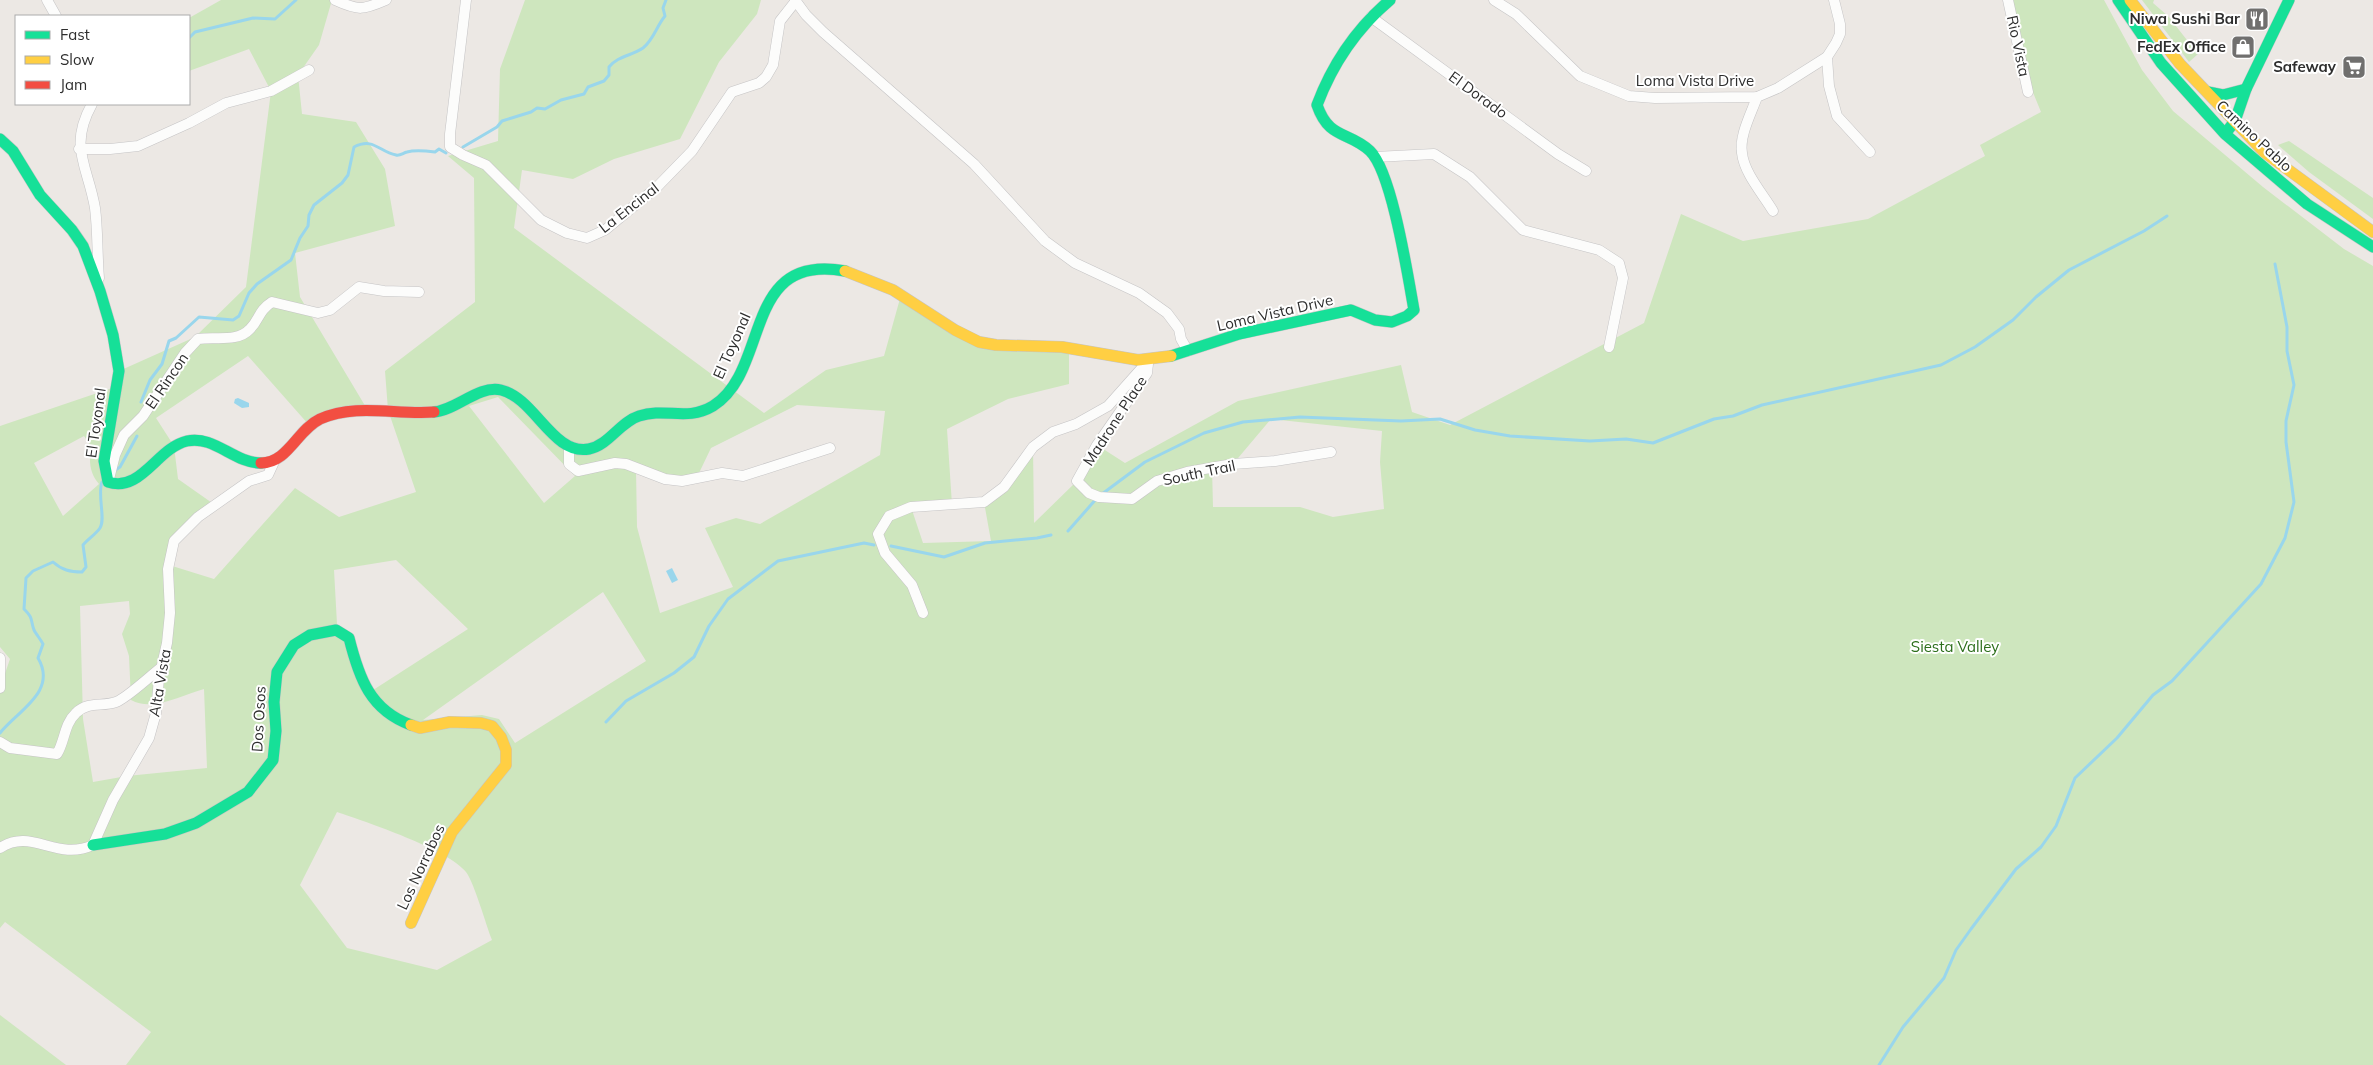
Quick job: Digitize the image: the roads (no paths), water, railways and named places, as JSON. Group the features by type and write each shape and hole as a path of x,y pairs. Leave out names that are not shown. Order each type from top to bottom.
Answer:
{"street":[{"path":"46,0 55,15"},
{"path":"335,0 350,6 366,9 386,0"},
{"name":"La Encinal","path":"466,0 450,147 486,165 541,220 568,233 587,238 605,230 657,187 692,151 732,92 759,83 766,77 773,65 780,22 795,1"},
{"name":"Loma Vista Drive","path":"1188,351 1241,334 1351,310 1368,320 1386,322 1407,317 1414,310 1397,223 1381,168 1374,157 1362,145 1329,127 1322,120 1318,105 1333,68 1371,17 1390,0"},
{"name":"Loma Vista Drive","path":"1494,0 1516,14 1580,76 1629,96 1655,98 1757,97 1778,88 1827,57 1840,34 1840,24 1834,0"},
{"name":"Rio Vista","path":"2008,0 2028,92"},
{"name":"Camino Pablo","path":"2118,0 2161,64 2225,134 2307,204 2373,246"},
{"name":"Camino Pablo","path":"2130,0 2180,64 2264,152 2373,232"},
{"path":"2225,134 2235,121 2246,89 2289,0"},
{"path":"795,1 823,32 974,164 1045,241 1075,263 1139,293 1167,313 1179,329 1181,339 1188,351"},
{"name":"El Dorado","path":"1371,17 1558,154 1586,171"},
{"path":"1827,57 1829,86 1837,116 1870,152"},
{"path":"79,149 110,150 138,146 189,124 226,103 271,91 308,70"},
{"path":"2208,92 2224,95 2246,89"},
{"path":"1757,97 1743,141 1742,153 1746,166 1773,211"},
{"path":"91,105 84,118 79,149 95,209 100,291"},
{"name":"El Toyonal","path":"0,140 14,151 40,195 72,230 83,246 100,291 113,335 119,371 104,461 108,482"},
{"path":"1374,157 1434,154 1470,177 1523,230 1599,250 1619,263 1623,278 1622,288 1609,347"},
{"name":"El Toyonal","path":"569,446 583,450 594,449 638,416 649,414 682,416 700,413 714,406 724,397 738,375 754,331 773,297 793,277 810,270 840,271 893,290 950,326 980,342 1069,348 1149,360 1188,351"},
{"name":"El Rincon","path":"108,482 115,455 124,435 143,416 184,353 198,339 240,337 250,330 262,309 272,302 318,313 330,310 359,287 384,291 419,292"},
{"path":"923,613 912,584 885,552 878,534 889,516 911,507 984,502 1004,487 1034,447 1053,432 1076,424 1108,406 1149,360"},
{"name":"Madrone Place","path":"1077,481 1097,445 1117,419 1146,372 1149,360"},
{"path":"108,482 115,486 128,484 162,453 174,446 200,439 248,461 258,464 274,462 283,457 309,425 326,416 367,409 440,411 465,403 485,391 493,389 518,396 559,439 569,446 570,464 578,471 615,463 626,464 665,479 682,481 722,473 743,476 830,448"},
{"name":"South Trail","path":"1077,481 1089,493 1099,496 1132,499 1157,481 1187,472 1233,464 1275,461 1331,452"},
{"name":"Alta Vista","path":"93,845 114,800 149,738 156,713 170,613 168,569 174,541 198,516 249,481 268,475 274,462"},
{"name":"Dos Osos","path":"93,845 165,834 196,822 248,792 273,760 276,731 274,702 277,672 294,645 310,635 336,630 349,638 357,671 380,708 398,720 420,728 450,722 481,723 492,726"},
{"path":"0,658 0,688"},
{"path":"0,742 10,748 57,754 63,744 66,729 74,714 88,705 116,702 162,667"},
{"name":"Los Norrabos","path":"412,923 452,832 506,765 506,750 501,737 492,726"},
{"path":"0,848 20,840 56,850 81,850 93,845"}],"water":[{"path":"238,398 249,403 249,407 242,408 234,403 235,399"},
{"path":"672,568 678,580 672,583 666,571"}],"waterway":[{"path":"190,37 195,32 253,18 275,19 296,0"},
{"path":"463,147 497,127 502,121 531,112 537,108 545,109 561,100 584,94 588,87 604,81 609,75 609,67 613,63 643,48 650,41 665,16 663,8 666,0"},
{"path":"141,402 150,380 162,364 169,341 176,338 199,317 233,320 239,316 249,293 257,284 291,260 300,238 308,226 309,215 314,205 342,183 348,175 354,147 361,144 372,144 397,155 413,151 435,152 439,149 446,153"},
{"path":"1102,494 1145,462 1204,433 1243,422 1300,417 1401,421 1440,419 1475,430 1510,436 1590,441 1626,439 1653,443 1714,419 1733,416 1762,405 1941,365 1975,347 2013,320 2036,297 2069,270 2144,231 2167,216"},
{"path":"1879,1065 1903,1027 1944,978 1956,950 1971,929 2016,869 2041,847 2056,826 2075,778 2117,738 2153,695 2172,681 2261,584 2285,538 2294,502 2286,442 2286,421 2294,385 2287,351 2287,327 2275,264"},
{"path":"114,471 120,467 137,436"},
{"path":"0,733 33,700 43,681 43,670 38,658 43,644 34,630 31,617 24,609 26,578 33,571 53,562 63,569 74,572 82,572 86,567 83,545 102,524 100,493 102,482"},
{"path":"1068,531 1097,498"},
{"path":"891,546 944,557 985,543 1051,535"},
{"path":"606,722 626,701 674,673 694,657 709,626 728,599 778,561 864,543 874,545"}],"place":[{"name":"Niwa Sushi Bar","path":"2257,19"},
{"name":"FedEx Office","path":"2243,47"},
{"name":"Safeway","path":"2354,67"}],"park label":[{"name":"Siesta Valley","path":"1955,647"}]}
